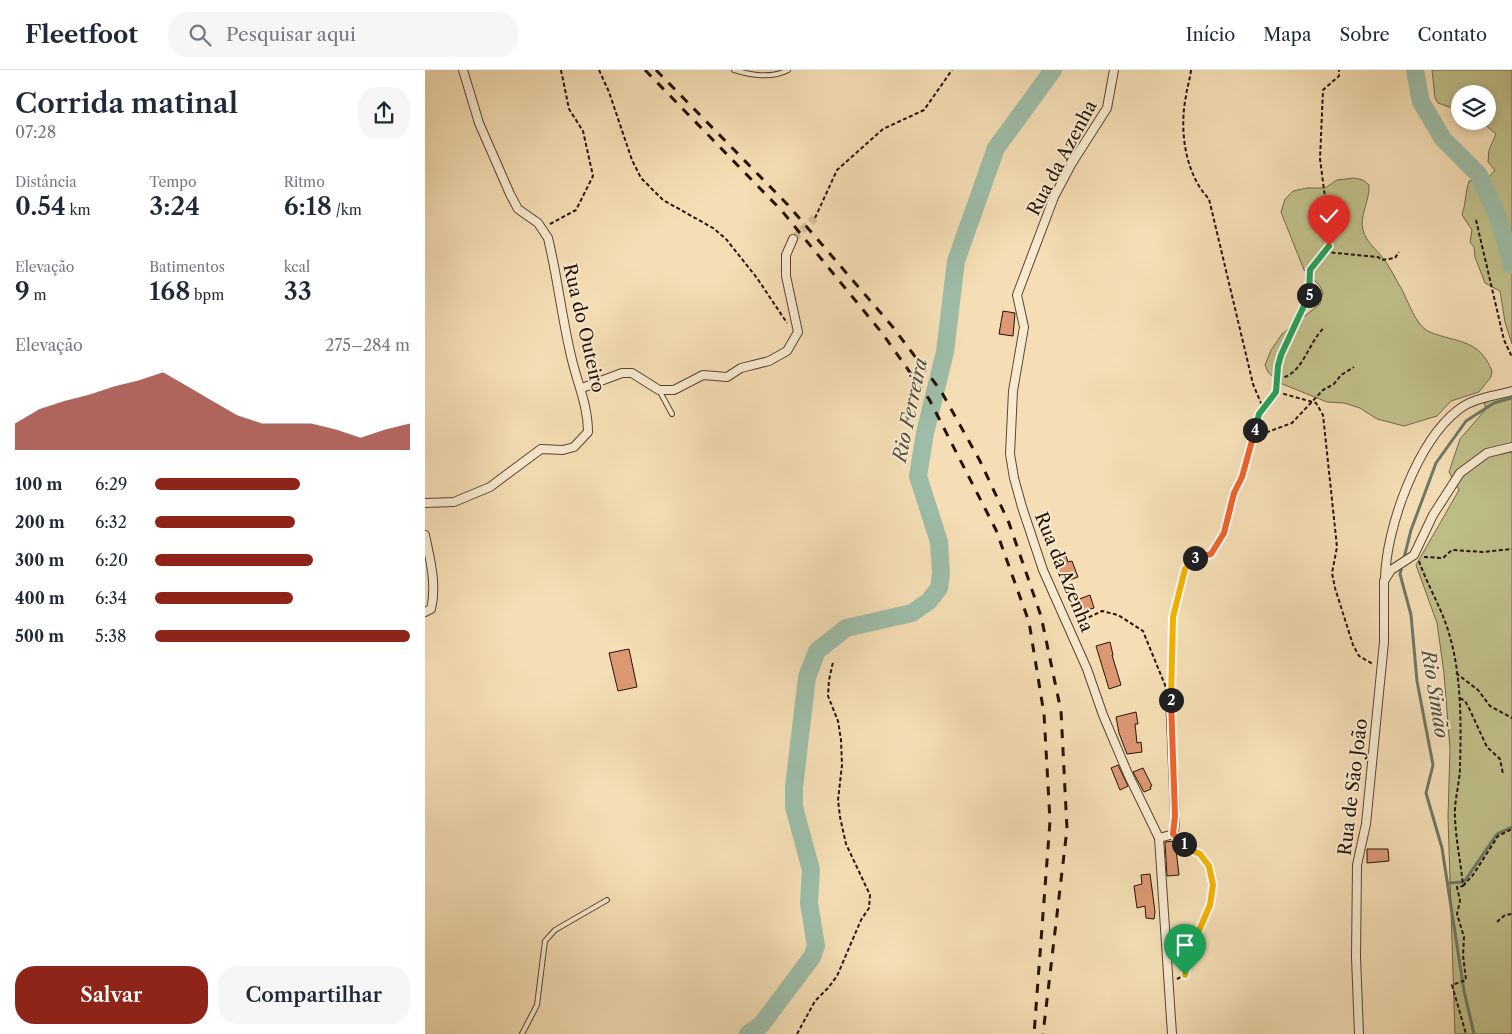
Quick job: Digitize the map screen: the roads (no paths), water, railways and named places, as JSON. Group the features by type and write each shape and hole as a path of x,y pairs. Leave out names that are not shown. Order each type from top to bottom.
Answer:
{"street":[{"name":"Rua do Outeiro","path":"425,502 454,502 490,487 541,449 563,450 574,446 588,432 588,417 582,388 572,362 548,238 538,223 518,209 509,194 479,123 463,70"},
{"name":"Rua da Azenha","path":"1113,70 1107,108 1072,163 1054,197 1017,295 1024,327 1013,391 1011,454 1014,478 1043,570 1068,626 1103,715 1159,838 1172,1034"},
{"path":"582,388 622,374 632,373 659,390 674,390 703,375 727,377 741,368 769,361 787,351 798,332 786,276 786,255 793,239"},
{"path":"1385,581 1385,562 1397,511 1431,440 1458,409 1479,400 1512,391"},
{"name":"Rua de São João","path":"1359,1034 1356,957 1357,865 1366,824 1385,642 1385,581 1391,570 1413,557 1433,515 1460,473 1487,453 1512,447"},
{"path":"425,535 433,578 433,602 428,611"},
{"path":"1159,838 1173,834 1175,816 1170,696"}],"lane":[{"path":"734,70 751,75 781,74 788,70"},
{"path":"659,390 672,414"},
{"path":"523,1034 537,1005 545,942 555,930 607,900"}],"waterway":[{"name":"Rio Ferreira","path":"748,1034 761,1025 812,957 816,946 809,903 811,870 794,807 794,787 807,677 817,651 846,628 912,613 929,601 939,588 941,574 939,542 918,476 925,433 945,352 956,261 996,148 1053,70"},
{"name":"Rio Ferreira","path":"1415,70 1421,102 1443,139 1479,175 1498,217 1512,265"},
{"name":"Rio Simão","path":"1474,1034 1464,991 1442,848 1426,793 1433,765 1417,681 1411,615 1400,574 1411,530 1436,463 1466,421 1494,403 1512,398"},
{"path":"1448,883 1464,882 1497,834 1512,827"}],"tunnel":[{"path":"793,239 815,218"}],"railway":[{"path":"645,70 782,211 882,333 929,399 996,530 1029,622 1044,714 1050,821 1034,1034"},
{"path":"656,70 788,205 892,326 941,391 980,461 1009,523 1041,616 1061,711 1067,829 1043,1034"}]}
